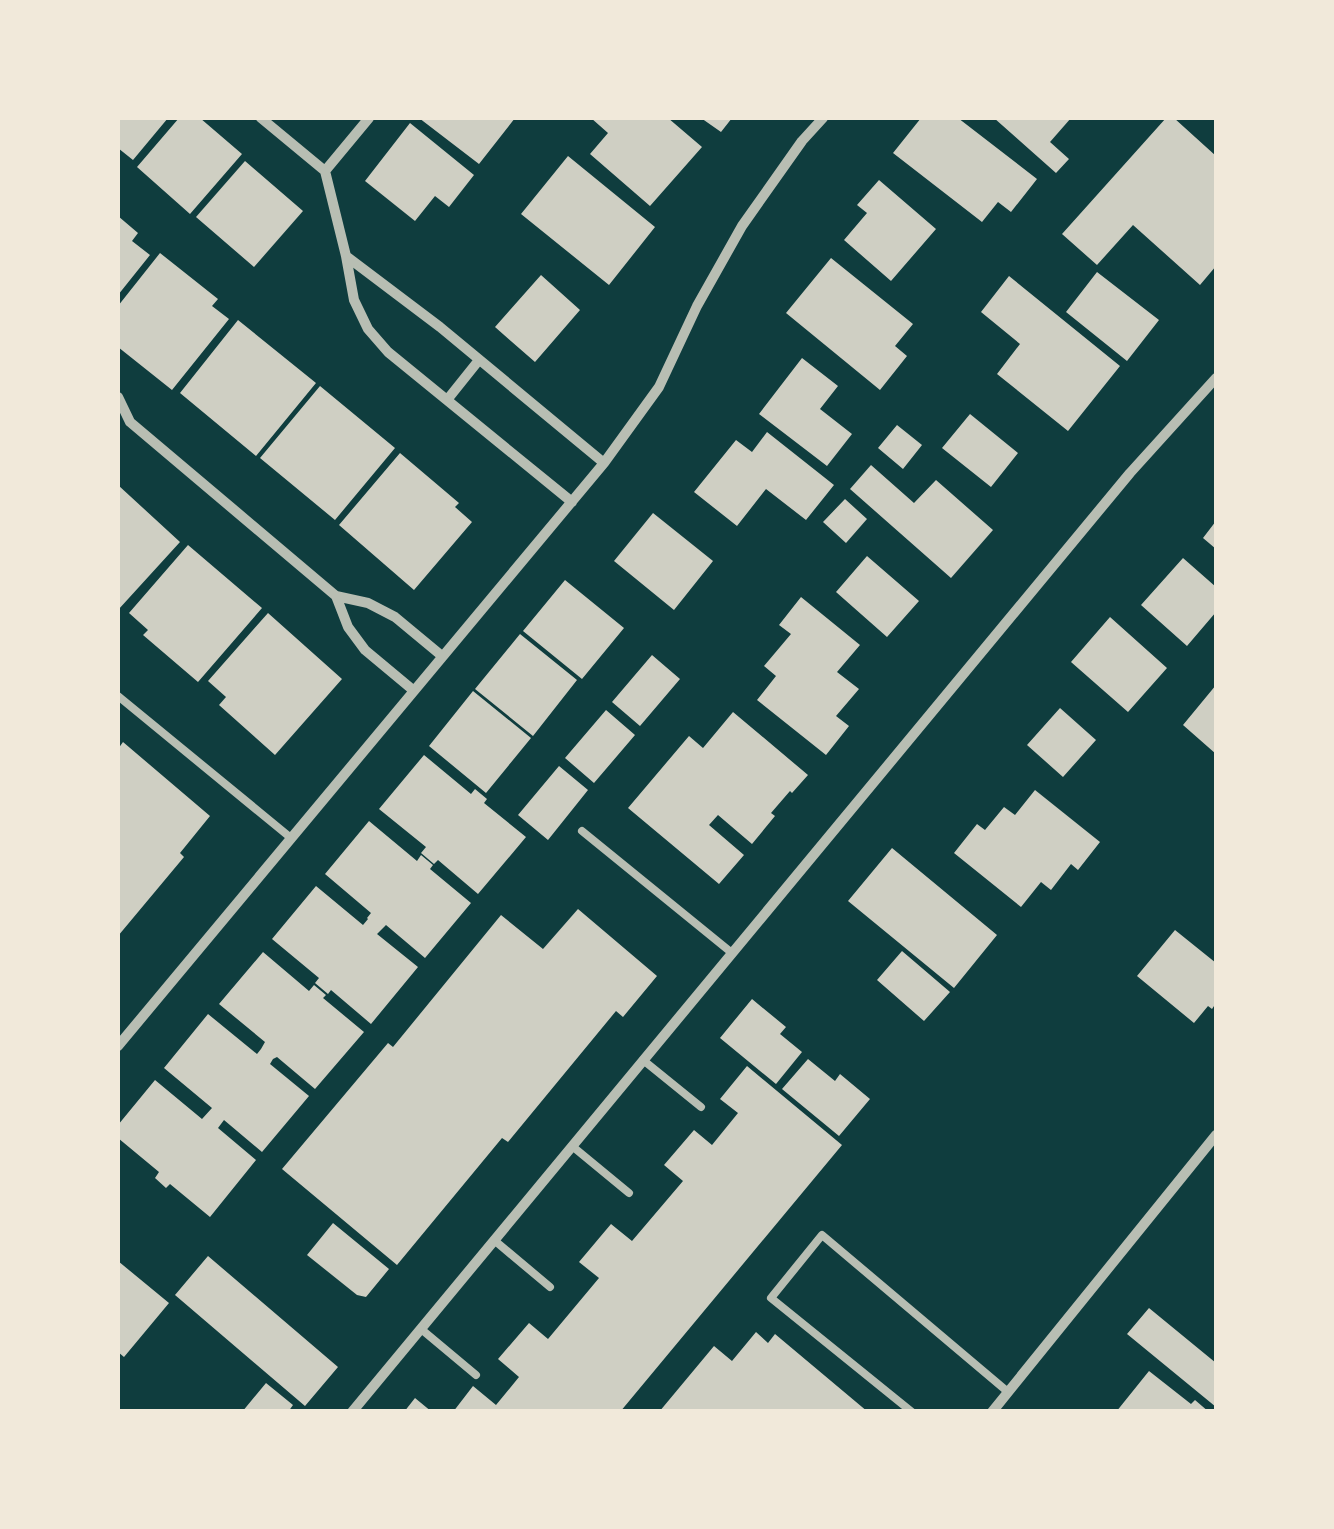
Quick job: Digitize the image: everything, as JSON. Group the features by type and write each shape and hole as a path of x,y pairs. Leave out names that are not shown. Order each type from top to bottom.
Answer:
{"street":[{"path":"261,118 325,171 354,300 368,329 388,352 572,502"},
{"path":"325,171 369,118"},
{"path":"118,1046 604,464 659,387 742,226 823,118"},
{"path":"346,256 440,327 604,464"},
{"path":"447,400 479,360"},
{"path":"352,1412 1130,474 1216,378"},
{"path":"118,397 124,421 336,596 368,603 395,617 442,656"},
{"path":"336,596 348,627 365,650 413,690"},
{"path":"992,1412 1216,1135"}],"lane":[{"path":"118,696 291,838"},
{"path":"582,831 732,953"},
{"path":"643,1060 701,1107"},
{"path":"572,1146 629,1193"},
{"path":"912,1412 770,1298 822,1235 1008,1392"},
{"path":"494,1240 550,1287"},
{"path":"420,1329 476,1375"}],"building":[{"path":"118,118 168,118 133,160 118,148"},
{"path":"179,118 200,118 242,154 190,214 137,167"},
{"path":"419,118 515,118 479,164"},
{"path":"591,118 668,118 702,147 650,206 590,154 608,133"},
{"path":"701,118 732,118 721,132"},
{"path":"921,118 958,118 1037,179 1011,212 998,202 982,222 893,153"},
{"path":"994,118 1071,118 1050,142 1069,159 1056,173"},
{"path":"1166,118 1174,118 1216,156 1216,266 1200,285 1133,225 1097,265 1062,234"},
{"path":"410,123 474,175 449,207 435,196 415,221 365,181"},
{"path":"568,156 655,227 609,285 521,214"},
{"path":"245,161 303,211 254,267 196,217"},
{"path":"879,180 936,229 891,281 844,240 867,213 857,205"},
{"path":"118,216 138,233 132,241 150,255 118,295"},
{"path":"160,253 218,299 212,306 229,319 172,390 118,347 118,306"},
{"path":"831,258 913,324 895,346 907,356 880,390 786,313"},
{"path":"1097,272 1159,320 1127,361 1066,312"},
{"path":"541,275 580,310 535,362 495,327"},
{"path":"1009,276 1120,366 1068,431 997,374 1020,344 981,312"},
{"path":"238,320 316,383 256,456 180,393"},
{"path":"802,358 838,386 820,409 852,434 827,466 759,414"},
{"path":"320,386 395,448 335,520 260,458"},
{"path":"970,414 1018,453 991,487 942,448"},
{"path":"897,425 922,445 903,469 878,448"},
{"path":"767,432 834,485 806,520 766,489 737,526 694,492 736,440 752,452"},
{"path":"400,453 459,503 455,507 472,522 414,590 339,525"},
{"path":"871,465 914,503 936,480 993,530 951,578 850,489"},
{"path":"118,485 180,542 118,610"},
{"path":"845,499 867,519 846,543 823,522"},
{"path":"653,513 713,561 674,610 614,561"},
{"path":"1216,521 1216,549 1203,538"},
{"path":"188,545 262,608 198,682 143,635 148,630 129,613"},
{"path":"867,556 919,601 887,637 836,592"},
{"path":"1183,558 1216,587 1216,612 1187,646 1141,605"},
{"path":"565,580 624,628 582,679 523,631"},
{"path":"801,597 860,645 837,672 859,689 836,716 849,726 826,755 757,700 776,676 764,666 791,634 779,625"},
{"path":"268,613 342,679 275,755 219,705 226,697 208,681"},
{"path":"1110,617 1167,668 1128,712 1071,662"},
{"path":"520,634 577,680 533,736 475,689"},
{"path":"652,655 680,679 640,726 612,702"},
{"path":"1216,685 1216,754 1183,725"},
{"path":"473,691 531,738 486,793 429,746"},
{"path":"1060,708 1096,740 1063,777 1027,745"},
{"path":"606,710 635,735 594,783 565,758"},
{"path":"733,712 808,775 771,813 775,816 752,844 718,815 709,825 744,855 719,884 628,808 689,736 703,748"},
{"path":"123,742 210,816 180,853 184,857 118,936 118,749"},
{"path":"424,755 471,794 475,789 487,799 484,803 526,837 478,894 438,860 434,864 421,853 426,847 379,809"},
{"path":"559,766 588,790 548,840 518,815"},
{"path":"1035,790 1100,842 1078,870 1071,864 1051,890 1041,882 1021,907 954,853 977,824 985,830 1004,807 1015,815"},
{"path":"369,821 417,861 421,855 433,865 430,869 471,903 425,958 386,925 377,934 418,967 371,1024 331,990 328,994 315,983 319,978 272,939 316,886 363,925 368,919 371,913 325,874"},
{"path":"892,848 997,935 954,988 848,901"},
{"path":"578,909 657,976 623,1017 616,1011 508,1142 502,1138 397,1265 282,1169 388,1043 393,1047 501,915 543,949"},
{"path":"1175,930 1216,963 1216,1003 1212,1009 1208,1006 1194,1023 1137,976"},
{"path":"902,951 950,992 924,1021 877,980"},
{"path":"263,952 309,991 314,985 326,995 323,998 364,1032 315,1089 277,1057 273,1059 270,1064 309,1096 262,1152 224,1120 218,1128 256,1160 210,1217 170,1184 166,1188 155,1178 159,1172 118,1138 118,1125 155,1080 202,1119 212,1108 164,1068 208,1014 257,1054 265,1042 219,1004"},
{"path":"752,999 786,1027 780,1034 802,1052 776,1084 720,1038"},
{"path":"808,1059 835,1081 840,1074 870,1099 839,1136 782,1089"},
{"path":"747,1066 842,1145 620,1412 453,1412 473,1386 496,1405 519,1377 498,1359 529,1323 548,1339 599,1278 579,1262 611,1224 632,1241 683,1181 664,1165 694,1130 712,1145 738,1113 720,1099"},
{"path":"333,1223 389,1269 366,1297 357,1295 307,1255"},
{"path":"208,1256 338,1367 305,1406 175,1295"},
{"path":"118,1261 169,1303 124,1357 118,1352"},
{"path":"1149,1308 1216,1363 1216,1407 1127,1334"},
{"path":"756,1332 768,1343 775,1334 868,1412 659,1412 714,1346 732,1361"},
{"path":"1149,1371 1191,1404 1195,1400 1209,1412 1116,1412"},
{"path":"266,1383 293,1405 288,1412 242,1412"},
{"path":"415,1398 432,1412 404,1412"}]}
